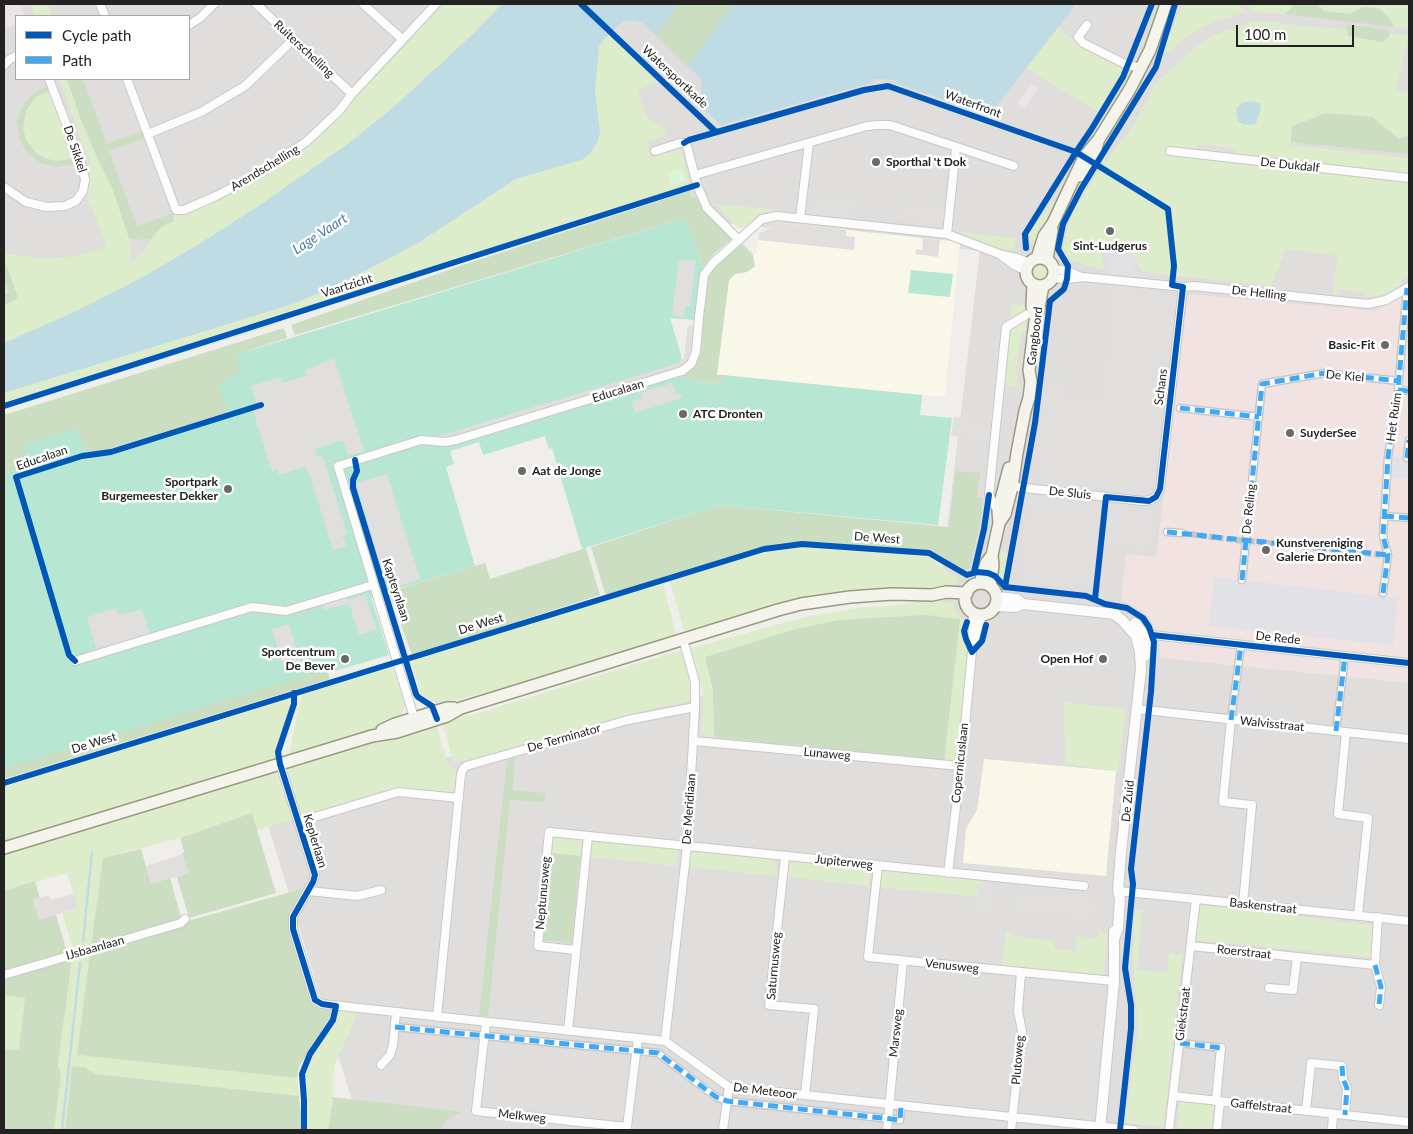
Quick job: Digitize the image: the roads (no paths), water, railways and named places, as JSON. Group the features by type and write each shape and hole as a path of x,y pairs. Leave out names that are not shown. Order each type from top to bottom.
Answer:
{"main road":[{"path":"1035,263 1051,263 1053,273 1049,283 1038,285 1028,278 1044,236 1053,223 1084,157 1099,139 1130,89 1150,50 1166,4"},
{"name":"Gangboord","path":"999,523 1005,514 1010,464 1017,453 1025,411 1023,390 1024,381 1029,370 1038,285"},
{"name":"Gangboord","path":"985,584 986,563 992,555 999,523 998,511 1008,486"},
{"path":"985,584 996,602 990,613 977,614 970,610 966,598 970,588 985,584"},
{"path":"4,848 372,736 397,732 415,722 448,716 461,708 684,638 801,604 850,596 892,594 932,595 945,599 966,598"}],"street":[{"path":"190,24 200,18 214,4"},
{"name":"Ruiterschelling","path":"256,4 352,94"},
{"path":"363,4 402,39"},
{"name":"Arendschelling","path":"128,80 176,210 184,210 260,173 306,142 339,111 352,94 436,4"},
{"path":"1087,26 1078,37 1083,43 1128,65 1141,68"},
{"path":"148,134 200,112 245,86 294,39"},
{"path":"4,65 15,56"},
{"name":"De Sikkel","path":"4,187 26,202 46,207 65,206 76,201 83,191 85,179 80,160 49,80"},
{"path":"695,176 866,126 880,125 890,125 1014,166"},
{"path":"655,151 684,143 687,146 697,185 707,208 738,239"},
{"path":"800,218 809,143"},
{"path":"947,234 956,148"},
{"name":"De Dukdalf","path":"1170,151 1409,178"},
{"name":"Educalaan","path":"415,722 338,466 421,440 445,442 456,440 682,371 691,364 696,352 698,317 704,275 712,264 762,219 777,216 947,234 1002,255 1035,263"},
{"name":"De Helling","path":"1053,273 1067,279 1083,277 1183,287 1194,286 1368,304 1377,304 1408,288"},
{"name":"Schans","path":"1160,489 1183,287"},
{"name":"Het Ruim","path":"1383,593 1386,555 1383,536 1388,457 1398,390 1408,288"},
{"path":"998,511 988,495 1006,327 1034,316"},
{"name":"De Kiel","path":"1262,384 1325,374 1399,381"},
{"name":"De Reling","path":"1242,580 1262,384"},
{"path":"1398,390 1409,391"},
{"path":"1180,408 1259,417"},
{"name":"Het Ruim","path":"1407,458 1409,440"},
{"name":"De Sluis","path":"1008,486 1149,501 1156,497 1160,489"},
{"path":"1384,516 1409,518"},
{"path":"1167,532 1182,533"},
{"path":"75,661 252,607 286,611 373,585"},
{"path":"996,602 1016,606 1023,604 1123,615 1128,617 1148,635"},
{"name":"De Zuid","path":"1099,1129 1114,981 1115,937 1113,900 1118,891 1140,669 1140,652 1136,636 1122,620 1112,613"},
{"name":"Copernicuslaan","path":"948,873 977,614"},
{"name":"De Zuid","path":"1140,669 1146,653 1148,635"},
{"name":"De Rede","path":"1148,635 1409,663"},
{"name":"De Meridiaan","path":"665,1041 687,846 696,707 695,682 684,638"},
{"path":"1241,645 1223,802 1252,805 1244,904"},
{"path":"1336,731 1345,656"},
{"name":"De Terminator","path":"459,798 461,774 466,766 628,720 696,707"},
{"name":"Walvisstraat","path":"1136,709 1409,739"},
{"path":"1346,732 1338,814 1368,818 1358,915"},
{"name":"Lunaweg","path":"694,741 960,766"},
{"name":"Keplerlaan","path":"280,764 315,875 294,917 293,929 315,1000 322,1004 437,1017"},
{"name":"Keplerlaan","path":"298,822 398,792 459,798"},
{"path":"437,1017 459,798"},
{"name":"Jupiterweg","path":"549,832 1084,886"},
{"name":"Neptunusweg","path":"549,832 538,946 576,950"},
{"path":"568,1031 588,836"},
{"name":"Saturnusweg","path":"785,856 770,1005 814,1009 805,1096"},
{"name":"Venusweg","path":"878,866 868,957 1114,981"},
{"path":"308,891 357,896 381,890"},
{"name":"Baskenstraat","path":"1118,891 1409,921"},
{"name":"Giekstraat","path":"1170,1130 1196,899"},
{"path":"1378,917 1374,965 1381,987 1379,1005"},
{"name":"IJsbaanlaan","path":"4,975 181,923 185,919"},
{"name":"Roerstraat","path":"1191,946 1374,965"},
{"path":"1269,988 1293,990 1297,957"},
{"name":"Marsweg","path":"887,1130 903,961"},
{"name":"Plutoweg","path":"1012,1130 1022,1031 1018,1012 1021,973"},
{"path":"381,1065 390,1055 393,1045 396,1013"},
{"name":"De Meteoor","path":"437,1017 665,1041 729,1087 1099,1129 1134,1130"},
{"name":"Melkweg","path":"486,1022 476,1111 627,1127 638,1038"},
{"path":"394,1026 658,1053 716,1097 727,1101 900,1120 902,1106"},
{"path":"1180,1044 1221,1048"},
{"name":"Gaffelstraat","path":"1218,1101 1221,1048"},
{"name":"Gaffelstraat","path":"1306,1111 1311,1063 1342,1066 1343,1079 1347,1088 1345,1114"},
{"path":"723,1130 729,1087"},
{"name":"Gaffelstraat","path":"1173,1096 1409,1122"},
{"path":"1217,1130 1218,1101"},
{"path":"1332,1130 1333,1114"}],"water":[{"name":"Lage Vaart","path":"502,4 679,4 657,36 641,22 633,20 623,21 599,46 595,92 600,131 598,141 589,155 582,160 516,179 415,245 332,288 290,305 4,393 4,343 79,310 143,277 257,207 348,144 394,107 474,33"},
{"path":"734,4 1074,4 1075,6 989,115 895,83 895,80 873,79 873,82 721,125 702,108 701,78 687,66"},
{"path":"1251,101 1259,103 1261,109 1256,123 1245,125 1238,121 1236,109 1242,103"}],"waterway":[{"path":"83,941 92,852"},
{"path":"62,1130 80,963"}],"tunnel":[{"path":"1182,533 1243,541"},
{"path":"1249,541 1383,555"}],"place":[{"name":"Sporthal 't Dok","path":"876,162"},
{"name":"Sint-Ludgerus","path":"1110,231"},
{"name":"Basic-Fit","path":"1385,345"},
{"name":"ATC Dronten","path":"683,414"},
{"name":"SuyderSee","path":"1290,433"},
{"name":"Aat de Jonge","path":"522,471"},
{"name":"Sportpark Burgemeester Dekker","path":"228,489"},
{"name":"Kunstvereniging Galerie Dronten","path":"1266,550"},
{"name":"Sportcentrum De Bever","path":"345,659"},
{"name":"Open Hof","path":"1103,659"}]}
